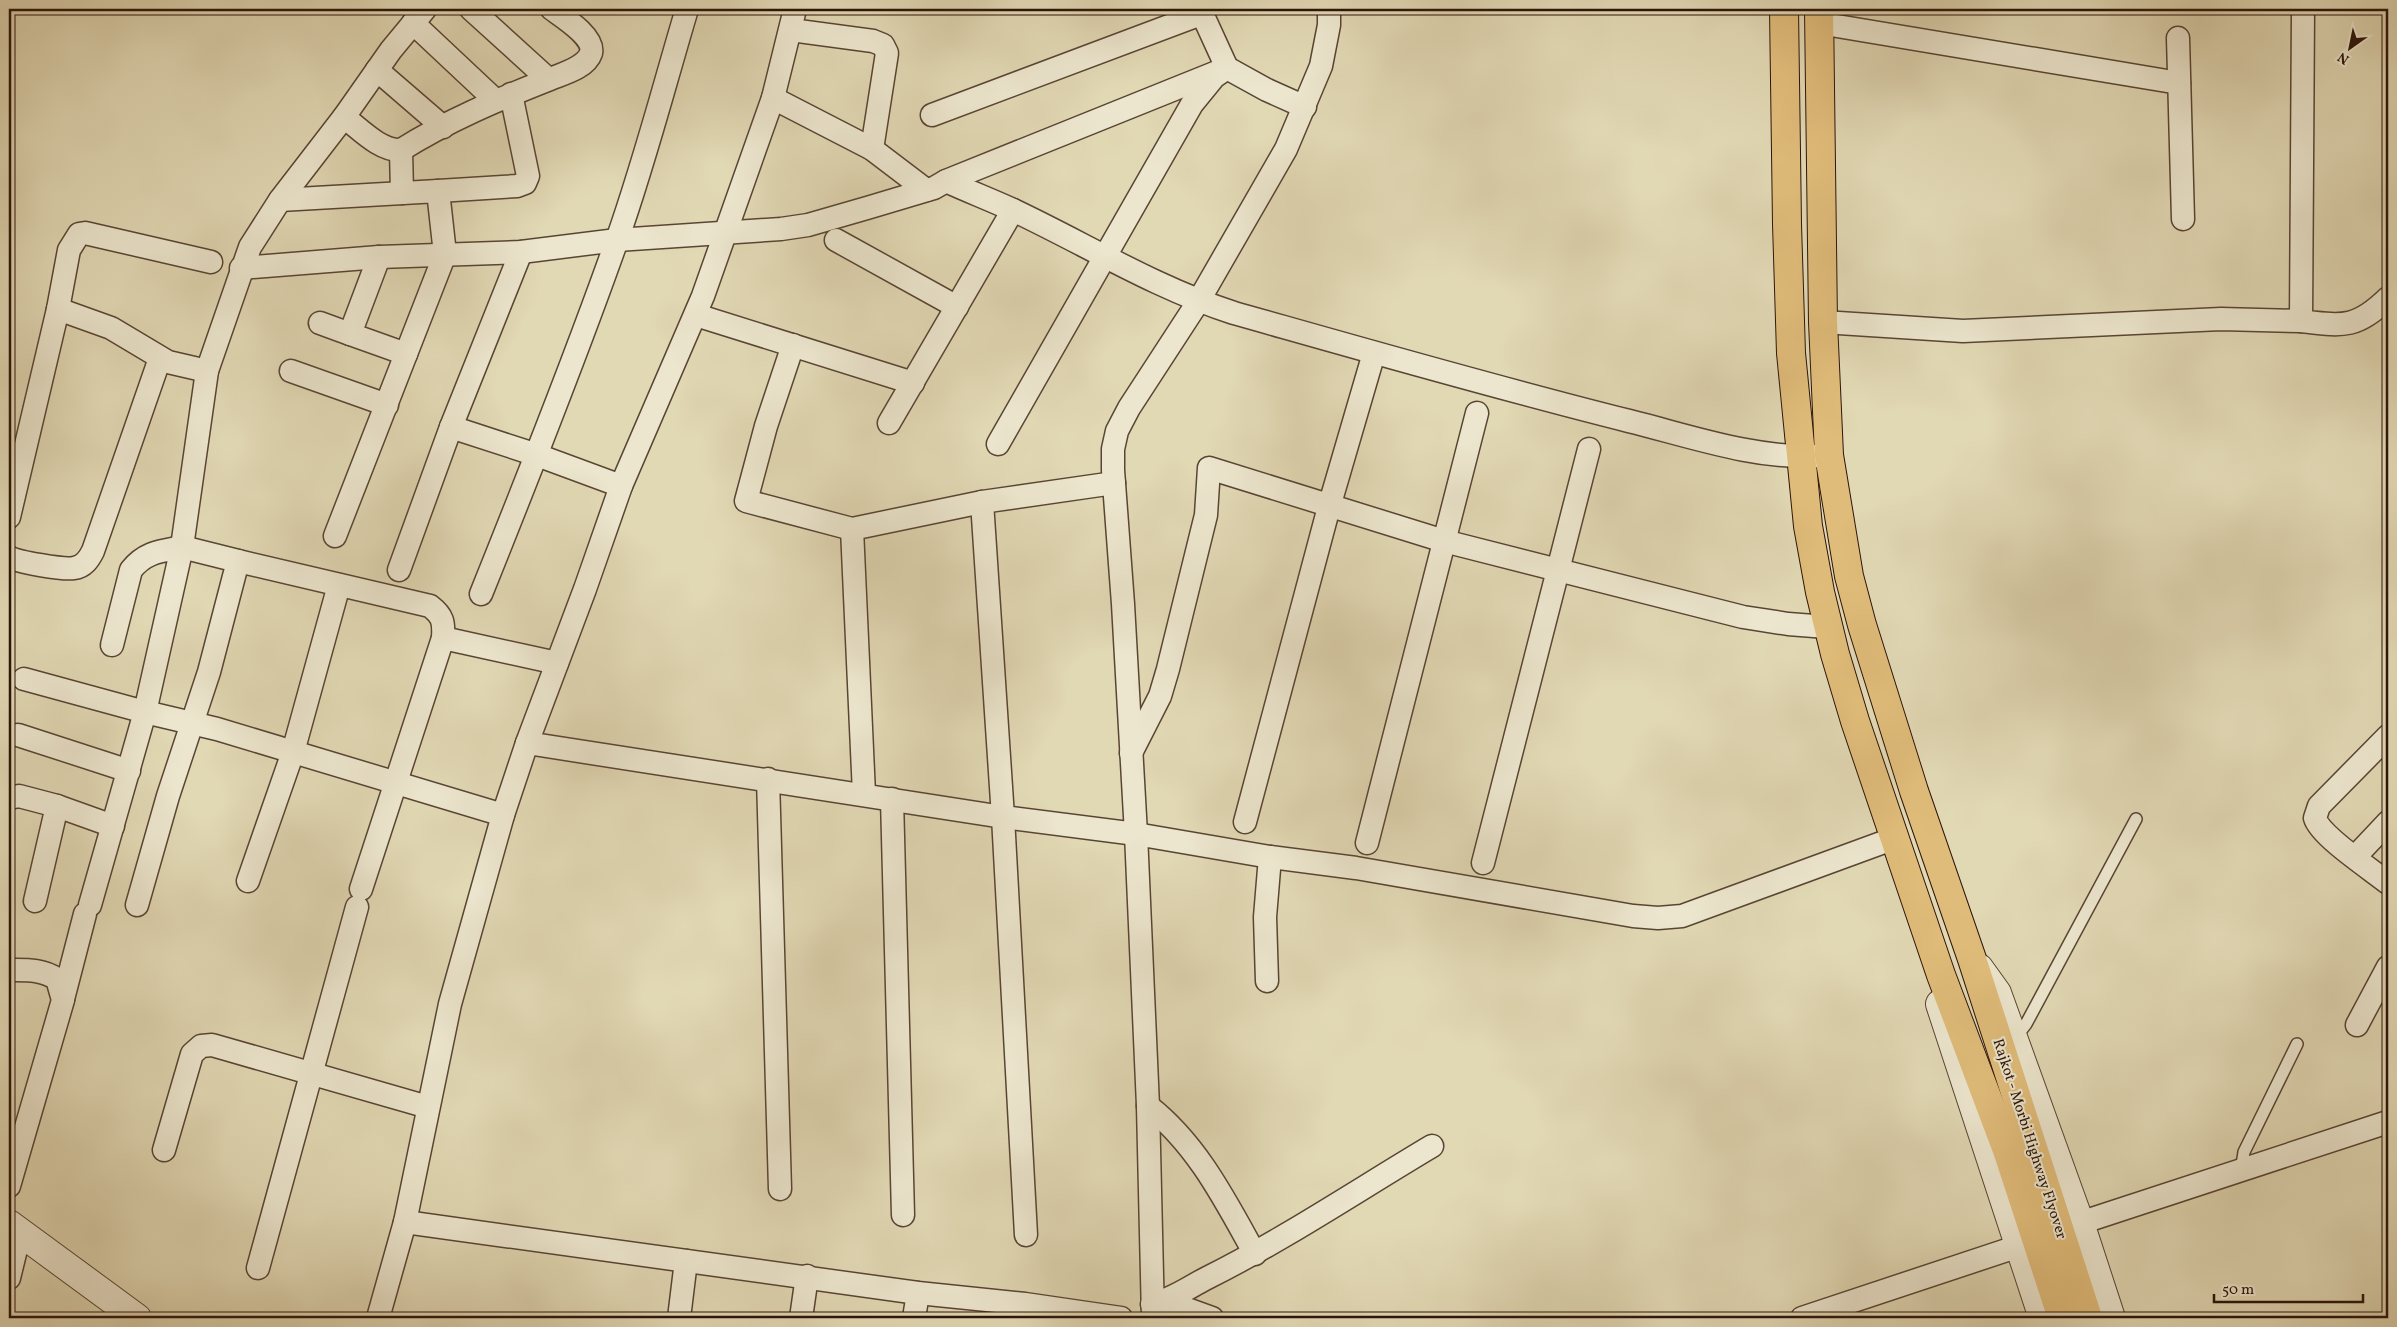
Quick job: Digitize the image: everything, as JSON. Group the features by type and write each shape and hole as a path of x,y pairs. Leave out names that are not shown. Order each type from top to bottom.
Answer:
{"main road":[{"name":"Rajkot - Morbi Highway Flyover","path":"1784,9 1787,224 1791,343 1800,457 1808,526 1827,627 1856,721 1941,975 2007,1150 2062,1318"},
{"name":"Rajkot - Morbi Highway Flyover","path":"1819,16 1823,322 1829,455 1849,576 1862,625 1914,791 1972,959 2005,1038 2088,1318"}],"street":[{"path":"472,9 548,79"},
{"path":"344,117 385,147 401,150 503,97 579,66 587,60 591,52 585,36 552,9"},
{"path":"482,594 537,455 617,240 687,9"},
{"path":"1157,1308 1136,834 1113,449 1117,431 1129,408 1198,302 1286,149 1321,66 1329,25 1329,9"},
{"path":"2301,321 2303,9"},
{"path":"932,115 1201,11 1227,68 1267,90 1305,107"},
{"path":"9,1186 145,712 182,547 206,371 241,268 260,228 280,200 344,117 377,70 419,16 503,97 528,176 524,183 517,186 280,200"},
{"path":"1819,16 2179,83"},
{"path":"378,1318 404,1222 450,1004 503,815 527,743 621,486 696,314 726,233 773,98 793,19 873,40 882,45 887,53 872,149"},
{"path":"2178,38 2183,219"},
{"path":"241,268 378,257 521,252 617,240 726,233 808,225 936,185 1227,68"},
{"path":"998,444 1192,104 1214,77 1227,68"},
{"path":"377,70 443,127"},
{"path":"773,98 872,149 936,185 1013,210 1105,258 1198,302 1374,353 1748,450 1800,457 1829,455"},
{"path":"401,150 402,193"},
{"path":"335,536 445,254 438,191"},
{"path":"889,423 1013,210"},
{"path":"9,517 58,309 69,250 79,234 86,233 211,262"},
{"path":"836,240 957,307"},
{"path":"399,570 451,427 521,252"},
{"path":"350,334 378,257"},
{"path":"1823,322 1963,331 2212,320 2301,321 2340,326 2358,321 2388,298"},
{"path":"58,309 111,328 160,358 183,367 206,371"},
{"path":"696,314 913,383"},
{"path":"320,323 406,354"},
{"path":"793,345 766,426 746,500 852,529 982,502 1114,483"},
{"path":"1245,822 1329,507 1374,353"},
{"path":"9,557 20,562 73,569 88,560 94,551 160,358"},
{"path":"291,370 387,405"},
{"path":"1367,843 1477,413"},
{"path":"451,427 537,455 621,486"},
{"path":"1483,863 1560,570 1589,449"},
{"path":"1131,753 1160,696 1168,669 1206,515 1209,468 1329,507 1444,541 1767,622 1827,627"},
{"path":"982,502 1003,817 1026,1235"},
{"path":"852,529 864,794"},
{"path":"112,645 131,570 139,560 148,554 182,547 430,606 440,614 444,623 444,638 359,898 258,1268"},
{"path":"137,905 209,672 238,561"},
{"path":"248,881 293,752 339,585"},
{"path":"444,638 557,663"},
{"path":"24,679 145,712 192,722 503,815"},
{"path":"18,735 129,771"},
{"path":"2388,736 2316,812 2314,818 2317,825 2388,883"},
{"path":"527,743 1003,817 1136,834 1270,857 1356,868 1633,916 1658,918 1682,916 1895,838"},
{"path":"768,779 780,1189"},
{"path":"9,798 20,796 57,806 113,826"},
{"path":"892,799 903,1215"},
{"path":"35,901 57,806"},
{"path":"2355,857 2388,822"},
{"path":"1267,981 1264,917 1270,857"},
{"path":"2357,1024 2388,967"},
{"path":"9,970 33,970 48,973 57,979 62,1000"},
{"path":"1941,975 1939,1000 1941,1010 2043,1318"},
{"path":"2005,1038 2080,1223 2111,1318"},
{"path":"164,1150 192,1054 201,1046 212,1045 428,1107"},
{"path":"1148,1106 1168,1121 1194,1152 1255,1254"},
{"path":"2080,1223 2388,1122"},
{"path":"1157,1308 1188,1287 1255,1254 1432,1146"},
{"path":"404,1222 807,1276 1024,1311 1121,1318"},
{"path":"9,1278 14,1229"},
{"path":"14,1229 137,1318"},
{"path":"1810,1317 2019,1246"},
{"path":"679,1318 686,1261"},
{"path":"800,1318 807,1276"},
{"path":"914,1318 918,1293"},
{"path":"1157,1308 1212,1318"}],"lane":[{"path":"2005,1038 2026,1024 2136,819"},
{"path":"2241,1171 2244,1152 2298,1044"}]}
